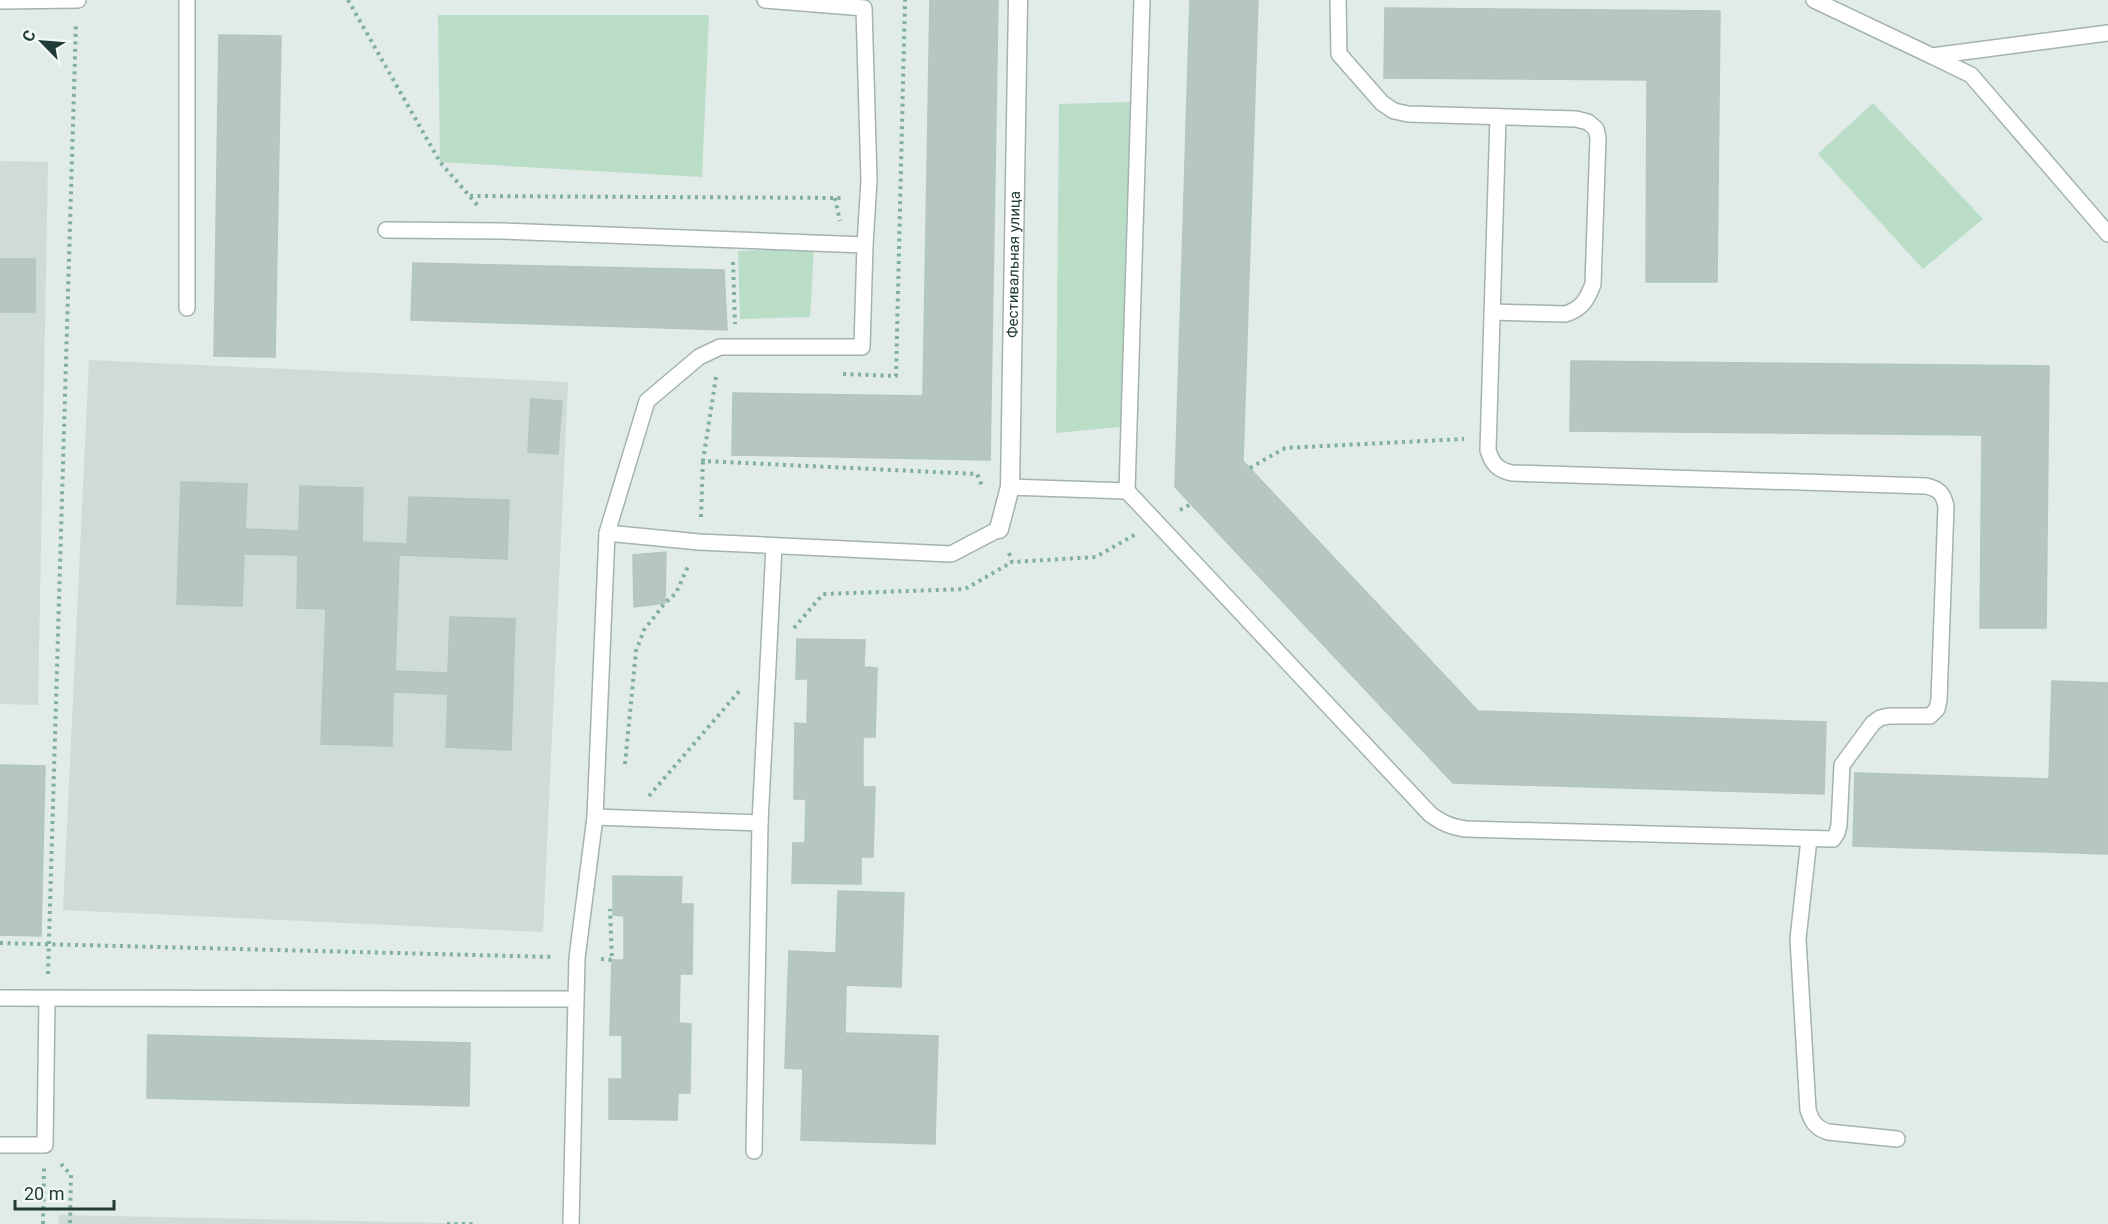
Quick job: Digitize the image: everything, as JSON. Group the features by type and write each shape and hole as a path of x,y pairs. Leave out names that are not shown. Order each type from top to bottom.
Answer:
{"street":[{"name":"Фестивальная улица","path":"999,529 1010,487 1018,0"}],"lane":[{"path":"0,0 77,0"},
{"path":"187,0 187,308"},
{"path":"571,1224 577,958 596,817 607,534 647,401 699,357 720,347 862,347 868,198 864,8 765,0"},
{"path":"1142,0 1127,490 1440,822 1466,829 1833,839 1839,825 1842,765 1873,723 1889,716 1930,716 1937,709 1944,496 1937,488 1926,486 1501,471 1492,463 1488,450 1498,117"},
{"path":"1338,0 1339,54 1382,103 1394,111 1408,114 1576,119 1588,122 1596,129 1598,138 1593,284 1587,300 1577,310 1565,314 1492,312"},
{"path":"1814,0 1971,75 2108,234"},
{"path":"1932,56 2108,33"},
{"path":"386,230 501,231 865,245"},
{"path":"1010,487 1127,490"},
{"path":"607,534 699,542 951,554 999,529"},
{"path":"754,1151 760,823 774,546"},
{"path":"596,817 760,823"},
{"path":"1809,839 1798,939 1808,1110 1811,1121 1819,1129 1828,1132 1897,1139"},
{"path":"0,998 576,999"},
{"path":"0,1145 45,1145 47,999"}],"path":[{"path":"47,999 77,0"},
{"path":"348,0 440,162 501,231"},
{"path":"470,196 868,198"},
{"path":"625,764 636,651 644,630 676,593 699,542 704,461 720,347 736,336 733,258"},
{"path":"1250,468 1285,448 1488,438"},
{"path":"704,461 977,474 1012,562 1096,557 1191,504"},
{"path":"0,943 577,958"},
{"path":"43,1224 45,1145"},
{"path":"45,1145 71,1174 70,1224"},
{"path":"447,1224 473,1224"}],"shaded area":[{"path":"0,161 48,162 38,705 0,704"},
{"path":"89,360 568,382 543,932 63,910"},
{"path":"59,1215 447,1223 473,1224 58,1224"}],"green space":[{"path":"438,15 709,15 702,177 440,162"},
{"path":"1131,102 1130,426 1056,433 1059,104"},
{"path":"1873,103 1983,219 1923,269 1818,154"},
{"path":"814,249 810,317 740,319 738,251"}],"building":[{"path":"930,0 998,0 990,460 732,455 733,393 923,396"},
{"path":"1190,0 1258,0 1243,461 1478,711 1826,722 1824,794 1453,783 1175,487"},
{"path":"1385,8 1720,11 1717,282 1646,282 1647,80 1384,78"},
{"path":"219,35 281,36 275,357 214,356"},
{"path":"1,259 35,259 35,312 1,312"},
{"path":"413,263 724,270 727,330 411,320"},
{"path":"1571,361 2049,366 2046,628 1980,628 1982,435 1570,431"},
{"path":"531,399 562,401 558,454 528,452"},
{"path":"181,482 247,484 245,529 299,531 300,486 363,488 362,542 407,544 409,497 509,500 507,559 399,555 395,671 448,673 450,617 515,619 511,750 446,747 448,694 393,692 392,746 321,744 326,609 297,608 298,555 244,554 242,606 177,604"},
{"path":"666,552 665,603 634,607 633,555"},
{"path":"797,639 865,640 864,667 877,668 875,737 863,737 863,787 875,787 873,857 861,857 861,884 792,883 793,843 805,843 806,799 794,799 795,723 807,724 808,679 796,679"},
{"path":"2052,681 2108,683 2108,854 1853,846 1855,773 2049,779"},
{"path":"0,765 45,766 41,936 0,935"},
{"path":"613,876 682,877 681,904 693,904 692,974 680,974 679,1023 691,1024 690,1093 678,1093 677,1120 609,1119 609,1079 622,1079 622,1035 610,1035 612,960 624,960 624,916 613,915"},
{"path":"838,891 904,893 901,987 846,985 845,1033 938,1036 935,1144 801,1140 803,1069 785,1068 789,951 836,953"},
{"path":"148,1035 470,1043 469,1106 147,1098"}]}
